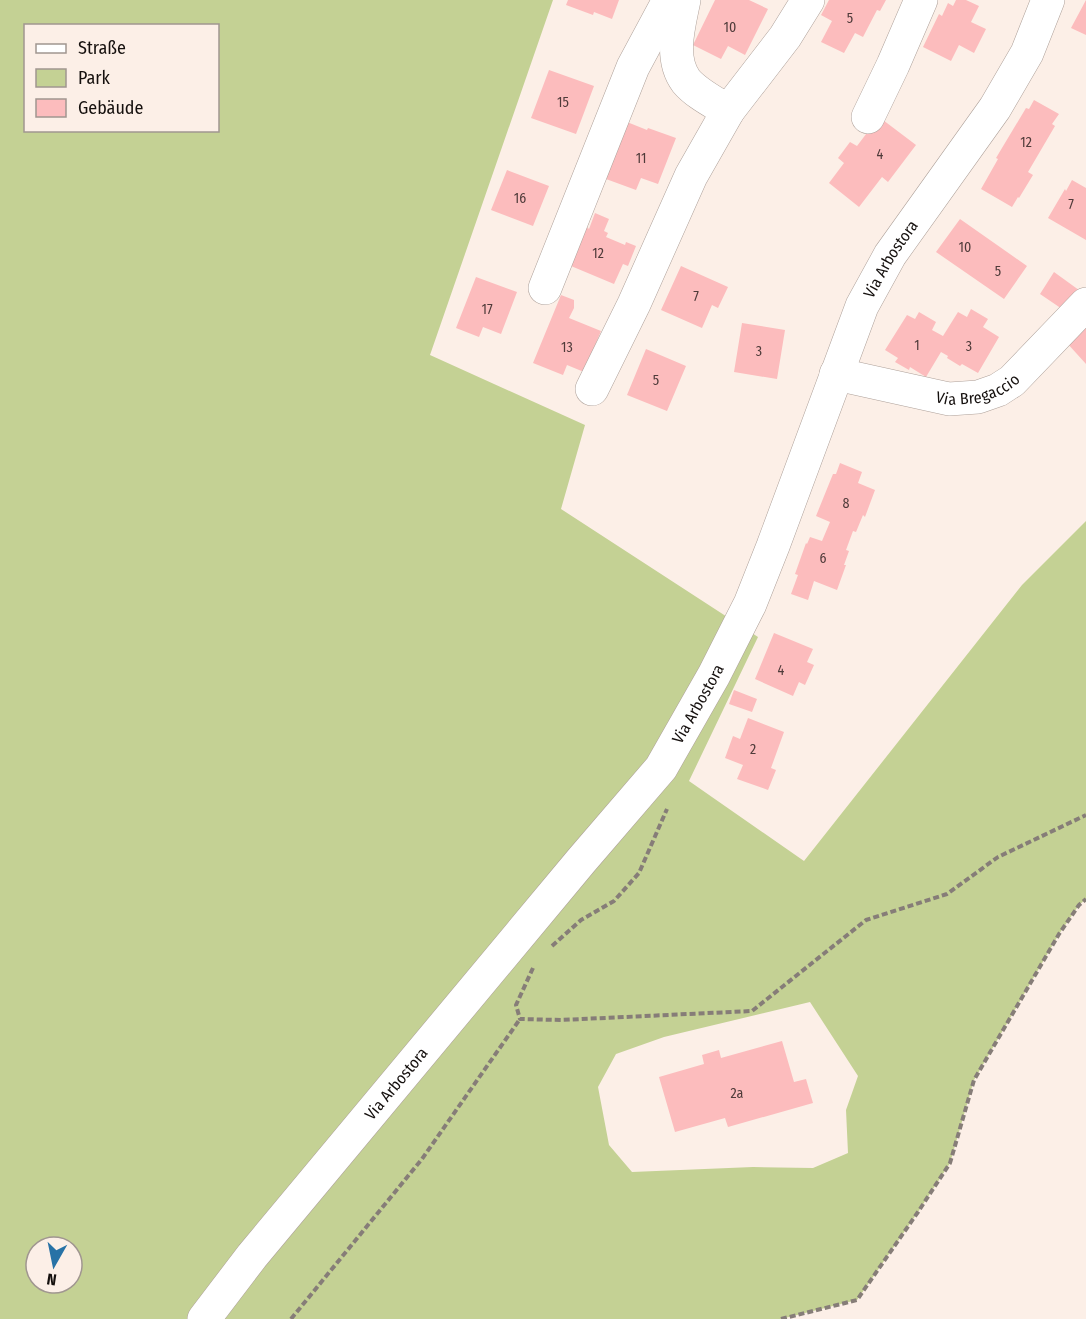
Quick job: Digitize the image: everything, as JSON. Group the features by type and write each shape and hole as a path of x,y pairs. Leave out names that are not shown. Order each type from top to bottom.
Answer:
{"street":[{"path":"545,288 633,67 669,0"},
{"path":"684,0 676,43 679,67 686,81 701,94 728,111"},
{"path":"592,389 634,304 691,176 728,111 785,37 808,0"},
{"path":"868,117 921,0"},
{"name":"Via Arbostora","path":"204,1319 252,1256 580,861 661,768 714,675 750,604 862,306 890,255 995,108 1027,53 1048,0"},
{"name":"Via Bregaccio","path":"836,374 949,399 978,397 998,390 1012,381 1086,304"},
{"path":"681,778 723,691 714,675"}],"path":[{"path":"546,952 581,920 614,901 639,873 681,778"},
{"path":"520,1019 561,1020 752,1011 866,920 947,894 998,857 1086,816"},
{"path":"781,1319 857,1300 950,1163 974,1080 1059,934 1079,905 1086,899"},
{"path":"520,1019 516,1005 537,959"},
{"path":"291,1319 422,1159 520,1019"}],"green space":[{"path":"0,0 553,0 430,355 585,425 561,509 758,637 689,781 804,861 1022,585 1086,521 1086,899 1079,905 1059,934 974,1080 950,1163 857,1300 781,1319 0,1319","holes":["810,1002 858,1076 846,1110 848,1153 813,1168 753,1167 632,1172 609,1145 598,1087 616,1054 664,1037"]}],"building":[{"path":"568,0 619,0 612,19 566,5"},
{"path":"715,0 749,0 768,9 745,55 728,46 721,59 693,45"},
{"path":"829,0 886,0 880,11 877,10 863,37 855,33 844,53 821,42 832,21 821,15"},
{"path":"956,0 966,0 979,6 971,22 986,29 974,53 959,45 951,61 923,47 939,14 942,16 948,3 953,6"},
{"path":"1086,0 1086,35 1071,28"},
{"path":"549,70 594,86 576,134 531,118"},
{"path":"1034,100 1059,114 1052,124 1055,126 1028,172 1033,175 1012,207 981,189 998,159 996,158 1026,108 1029,109"},
{"path":"879,117 916,145 888,182 882,177 859,207 829,183 844,163 838,158 850,142 857,146"},
{"path":"627,122 676,138 658,184 641,178 636,190 606,179"},
{"path":"507,170 549,186 533,226 491,210"},
{"path":"1072,180 1086,188 1086,240 1048,218"},
{"path":"595,213 609,219 604,231 608,233 606,237 625,245 626,242 636,246 628,266 623,264 614,284 571,266"},
{"path":"960,219 1027,266 1004,299 936,252"},
{"path":"681,266 728,287 718,308 712,305 702,328 661,310"},
{"path":"1054,272 1083,293 1065,311 1040,294"},
{"path":"476,277 517,292 501,334 483,327 479,337 456,328"},
{"path":"561,295 574,300 574,308 569,318 601,331 584,372 567,365 563,375 533,363"},
{"path":"971,309 988,319 983,327 999,337 978,373 962,364 960,366 941,352 926,377 910,367 909,370 895,362 898,358 885,350 907,315 915,319 919,312 936,322 932,330 943,336 958,312 967,317"},
{"path":"1086,321 1086,364 1067,343"},
{"path":"742,323 785,330 777,379 734,372"},
{"path":"646,349 686,366 667,411 627,395"},
{"path":"840,463 862,472 858,483 875,490 865,517 863,515 856,532 853,531 846,550 849,551 844,565 846,565 837,590 814,581 808,600 791,594 798,575 795,574 810,537 822,541 830,522 816,516 833,474 836,474"},
{"path":"774,633 813,649 807,662 814,665 805,685 799,682 793,696 755,679"},
{"path":"734,690 757,699 752,712 729,704"},
{"path":"748,718 784,732 771,768 776,770 768,790 737,779 743,765 725,758 733,736 740,739"},
{"path":"782,1041 794,1082 806,1079 813,1103 728,1127 725,1118 675,1132 659,1077 704,1064 702,1055 719,1050 721,1058"}]}
